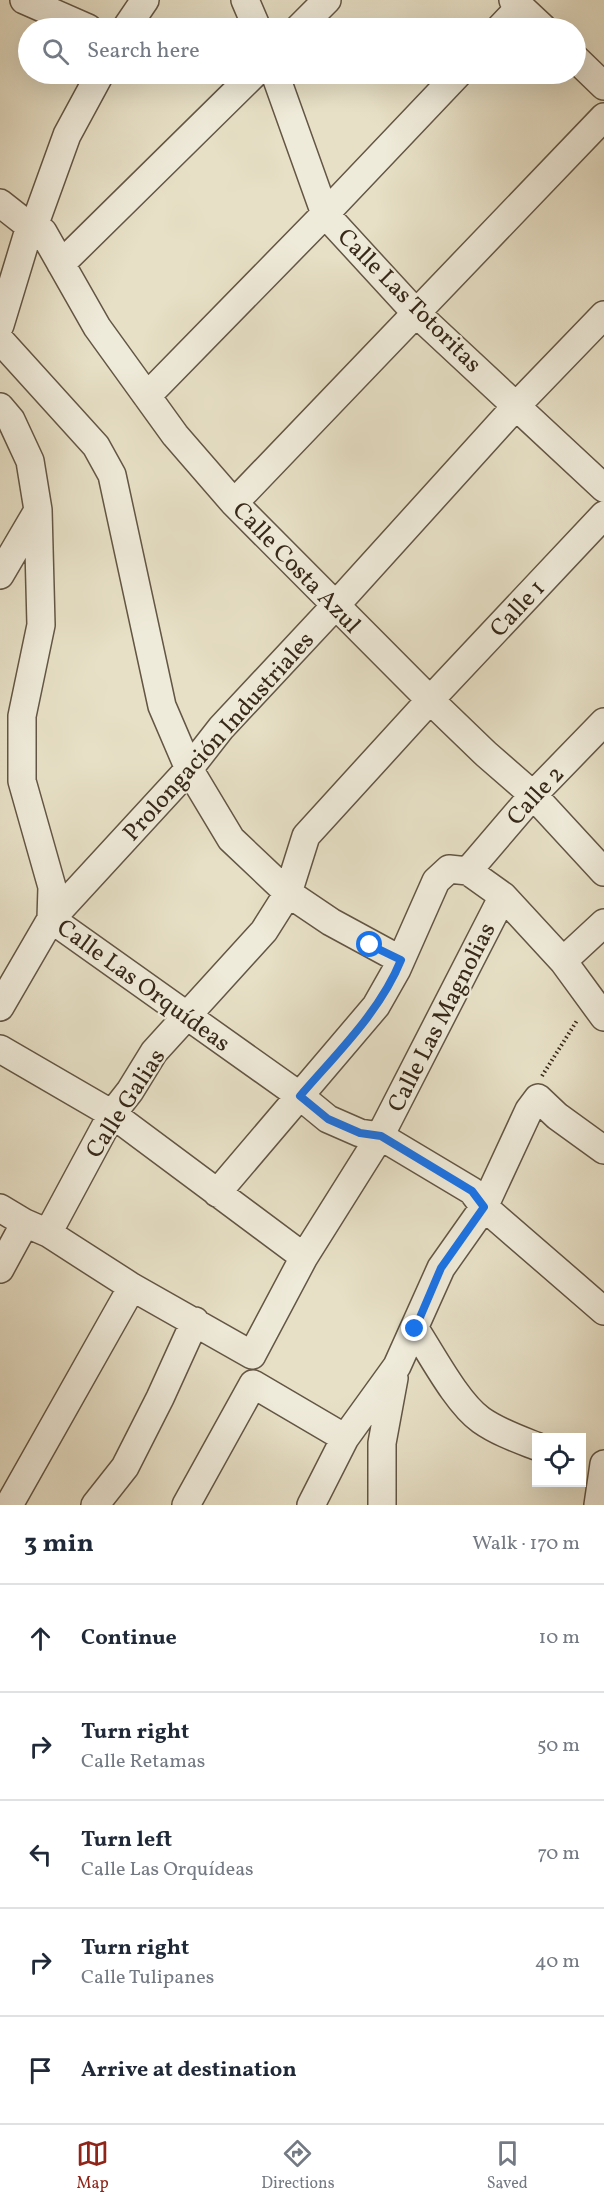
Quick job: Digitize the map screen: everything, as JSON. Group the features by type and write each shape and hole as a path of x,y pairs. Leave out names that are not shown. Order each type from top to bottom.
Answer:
{"street":[{"path":"24,0 65,18"},
{"path":"133,18 145,0"},
{"path":"245,0 252,18"},
{"path":"309,18 327,0"},
{"path":"507,18 517,4 532,18"},
{"path":"586,69 604,86"},
{"path":"0,325 27,236 33,229 67,135 95,84"},
{"path":"61,264 244,84"},
{"name":"Calle Las Totoritas","path":"278,84 325,214 417,313 604,488"},
{"path":"147,396 448,84"},
{"path":"234,503 604,117"},
{"name":"Calle Costa Azul","path":"0,203 33,229 43,232 97,327 175,435 234,503 430,700 533,795 604,872"},
{"name":"Prolongación Industriales","path":"0,1007 51,919 189,769 221,728 517,405 604,315"},
{"path":"0,340 96,446 112,475 162,706 189,769 231,839 288,893 331,922 401,960"},
{"name":"Calle Las Orquídeas","path":"0,407 11,420 30,460 38,510 40,625 22,716 22,781 52,887 51,919 300,1096 328,1119 360,1133 381,1136 472,1191 484,1207 604,1311"},
{"path":"0,575 38,510"},
{"name":"Calle 1","path":"430,700 604,515"},
{"name":"Calle Galias","path":"0,1269 37,1228 154,1052 264,931 288,893 306,836 430,700"},
{"name":"Calle 2","path":"468,871 533,795 604,722"},
{"path":"217,1193 376,1006 401,960 436,881 448,868 468,871 503,896 563,961 598,1007"},
{"name":"Calle Las Magnolias","path":"195,1321 252,1355 304,1257 381,1136 503,896"},
{"path":"563,961 604,923"},
{"path":"0,1049 112,1114 304,1257"},
{"path":"311,1505 345,1438 397,1365 441,1268 484,1207 529,1110 538,1098 557,1116 604,1150"},
{"path":"0,1208 37,1228 132,1287 195,1321 125,1467 95,1505"},
{"path":"9,1505 132,1287"},
{"path":"415,1329 460,1398 480,1419 509,1435 532,1444"},
{"path":"382,1505 382,1443 397,1365"},
{"path":"186,1505 253,1384 345,1438"},
{"path":"586,1462 604,1466 598,1505"}],"path":[{"path":"538,1098 540,1080 598,1007"}],"route":[{"path":"370,945 401,960 398,969 376,1006 300,1096 328,1119 360,1133 381,1136 472,1191 484,1207 441,1268 415,1329"}]}
